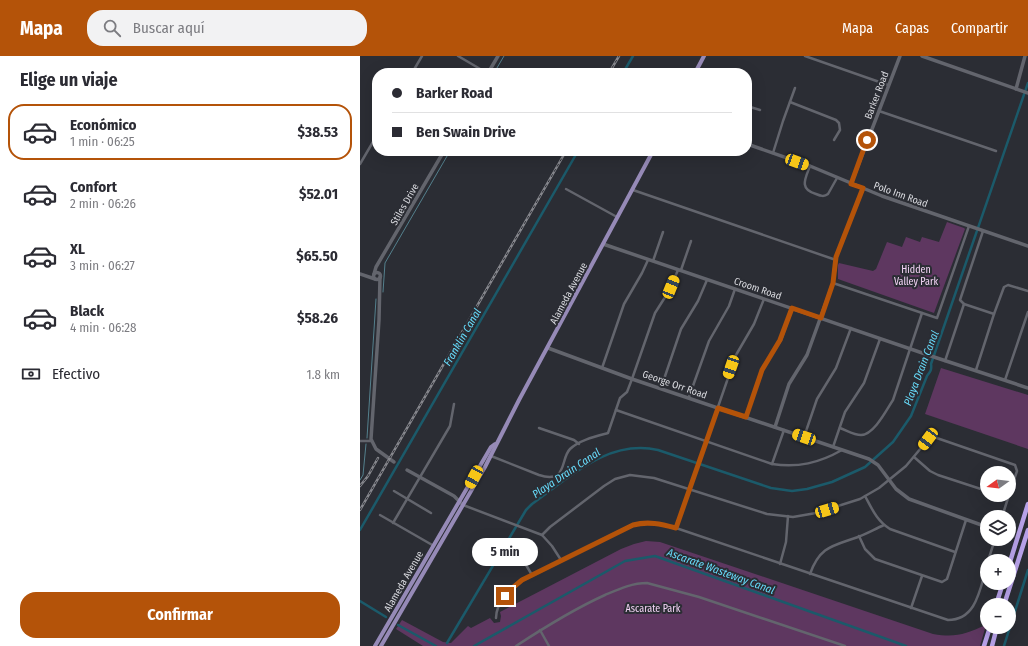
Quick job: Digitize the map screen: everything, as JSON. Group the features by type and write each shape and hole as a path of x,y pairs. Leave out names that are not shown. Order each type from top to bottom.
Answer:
{"highway":[{"path":"1012,554 1028,504"},
{"path":"1006,598 1028,530"},
{"path":"984,646 988,634"},
{"path":"992,646 996,634"}],"main road":[{"path":"698,68 704,56"},
{"name":"Alameda Avenue","path":"375,646 433,546 491,456 496,443 650,156"},
{"name":"Alameda Avenue","path":"380,646 438,548 461,503 492,447 496,443"}],"street":[{"path":"415,68 422,56"},
{"path":"458,56 479,68"},
{"path":"491,68 498,56"},
{"path":"804,56 888,85"},
{"name":"Barker Road","path":"851,184 900,56"},
{"path":"922,56 1028,93"},
{"path":"1016,89 1025,56"},
{"path":"773,153 795,88"},
{"path":"790,102 836,120 839,123 840,130 834,140"},
{"path":"752,108 760,110"},
{"path":"879,110 996,151"},
{"path":"360,164 372,143"},
{"name":"Polo Inn Road","path":"752,146 810,166 882,196 1028,246"},
{"name":"Stiles Drive","path":"375,277 375,269 379,265 441,156"},
{"path":"810,166 805,185 807,190 811,193 826,196 831,191 836,178"},
{"path":"775,427 789,384 807,355 821,318 833,283 836,260 863,188"},
{"path":"566,189 618,217"},
{"path":"633,190 836,260"},
{"path":"833,283 937,318 969,226"},
{"path":"982,231 960,301 964,304 994,314"},
{"path":"653,261 663,232"},
{"path":"491,456 545,477 552,476 562,470 570,449 594,436 608,433 620,398 627,392 655,313 680,270 691,241"},
{"name":"Croom Road","path":"603,244 1028,388"},
{"path":"602,368 624,304 648,260"},
{"path":"379,265 380,284 371,441 381,453 394,462"},
{"path":"375,277 377,272 380,276"},
{"path":"360,274 378,279 380,276"},
{"path":"375,277 380,284"},
{"path":"661,388 681,329 698,301 707,280"},
{"path":"976,370 994,314 1006,285 1028,292"},
{"path":"689,397 709,342 727,311 735,289"},
{"path":"676,528 736,355 754,324 764,299"},
{"path":"945,361 964,304"},
{"path":"746,417 762,370 780,340 792,308"},
{"path":"1005,380 1028,312"},
{"path":"840,428 862,435 873,429 893,400 922,313"},
{"path":"804,437 817,399 836,368 851,328"},
{"path":"833,447 847,409 864,383 880,338"},
{"name":"George Orr Road","path":"548,348 632,379 689,397 870,460 875,463 898,492 909,499 980,525"},
{"path":"393,522 450,426 454,404"},
{"path":"616,410 772,464 801,466 821,460 842,450"},
{"path":"539,428 574,440 579,444"},
{"path":"772,464 784,430"},
{"path":"542,536 550,527 604,486 619,478 630,475 647,476 767,514 788,516 816,513 840,506 865,496 889,480 914,458 931,436 1013,464 1015,466"},
{"path":"360,441 371,441"},
{"path":"914,458 930,471 938,475 980,489"},
{"path":"408,470 454,496 461,503 542,536 552,546 561,560"},
{"path":"394,492 431,513"},
{"path":"865,496 874,513 884,525 899,533 955,552"},
{"path":"380,515 438,548"},
{"path":"780,564 786,542 788,516"},
{"path":"859,536 865,549 875,559 940,582 944,582 947,579 966,520"},
{"path":"496,618 498,610 508,592 517,583 633,525 641,523 655,523 676,528 948,620 964,616 971,611 980,588"},
{"path":"810,574 815,560 822,552 884,525"},
{"path":"526,565 532,575"},
{"path":"911,608 922,576"},
{"path":"516,646 574,610 616,590 633,584 647,583 699,597 845,646"},
{"path":"540,630 549,646"}],"green space":[{"name":"Hidden Valley Park","path":"947,222 965,229 934,313 838,279 839,263 873,271 876,269 887,242 902,247 906,237 920,242 922,237 939,242"},
{"path":"941,368 1028,395 1028,449 925,414"},
{"name":"Ascarate Park","path":"646,541 660,542 933,634 948,636 972,631 980,628 980,634 983,634 980,646 423,646 396,629 402,620 443,642 451,643 468,626 471,628 490,618 494,623 500,622 500,612 621,549"}],"waterway":[{"path":"497,68 504,56"},
{"name":"Franklin Canal","path":"626,68 633,56"},
{"name":"Playa Drain Canal","path":"447,643 526,510 575,472 606,455 623,450 640,448 658,450 771,488 792,491 807,489 832,482 865,467 893,442 911,416 930,371 931,364 1028,83"},
{"path":"383,292 385,263 447,156"},
{"name":"Franklin Canal","path":"360,530 575,156"},
{"path":"367,438 376,299"},
{"path":"360,480 363,475 366,444"},
{"name":"Ascarate Wasteway Canal","path":"474,646 625,561 655,556 906,646"},
{"path":"1004,646 1028,570"},
{"name":"Ascarate Wasteway Canal","path":"360,601 386,617"},
{"name":"Ascarate Wasteway Canal","path":"398,625 436,646"}],"railway":[{"path":"612,68 619,56"},
{"path":"360,510 563,156"},
{"path":"360,486 368,476 378,458"}],"route":[{"path":"505,596 517,583 522,580 633,525 641,523 655,523 676,528 718,408 746,417 762,370 780,340 792,308 821,318 833,283 836,257 863,188 851,184 867,140"}]}
